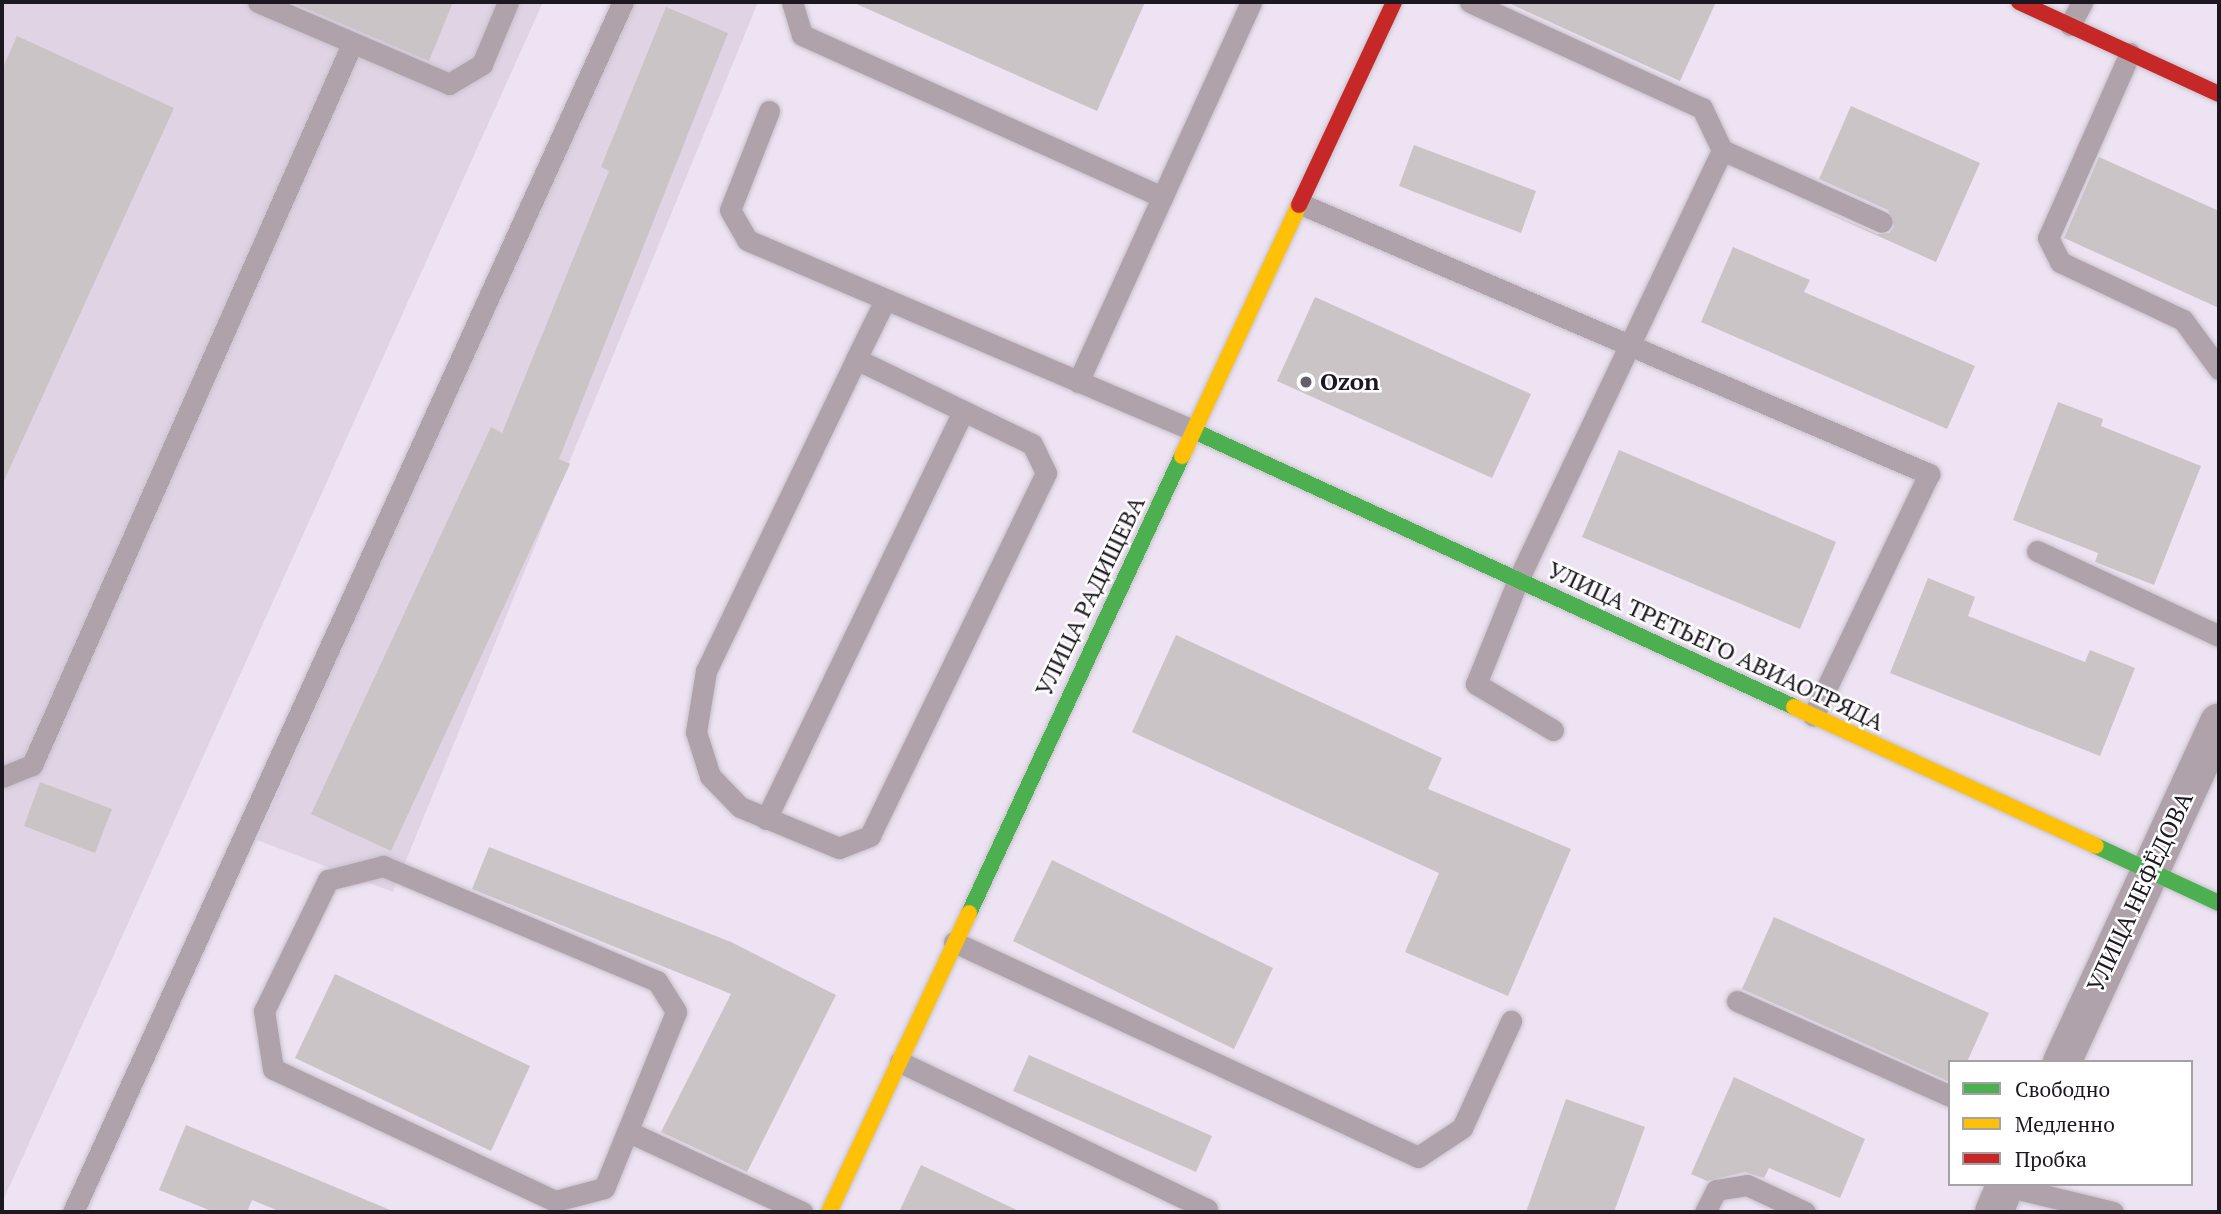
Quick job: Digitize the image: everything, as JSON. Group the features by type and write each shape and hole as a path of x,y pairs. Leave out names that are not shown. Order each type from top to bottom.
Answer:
{"street":[{"name":"УЛИЦА РАДИЩЕВА","path":"830,1212 1394,2"},
{"path":"2020,2 2219,94"},
{"name":"УЛИЦА ТРЕТЬЕГО АВИАОТРЯДА","path":"1194,431 2219,903"},
{"name":"УЛИЦА НЕФЁДОВА","path":"2063,1060 2148,870 2219,722"}],"lane":[{"path":"258,2 449,85 482,64 508,2"},
{"path":"74,1212 623,2"},
{"path":"792,2 802,36 1162,197"},
{"path":"1078,382 1251,2"},
{"path":"1470,2 1702,108 1723,149 1882,222"},
{"path":"2070,25 2082,2"},
{"path":"2,777 32,765 352,44"},
{"path":"2130,53 2048,238 2060,262 2183,320 2219,369"},
{"path":"769,111 730,210 747,240 1194,431"},
{"path":"1553,730 1476,684 1518,580 1723,149"},
{"path":"1301,204 1928,474 1812,716"},
{"path":"856,359 1032,444 1046,473 870,836 839,848 740,807 710,776 696,732 706,671 856,359 885,300"},
{"path":"766,819 963,411"},
{"path":"2037,551 2219,636"},
{"path":"383,866 657,981 676,1012 629,1132 604,1188 555,1201 273,1069 264,1011 328,880 383,866"},
{"path":"954,942 1418,1157 1462,1128 1511,1021"},
{"path":"1737,1001 1948,1095"},
{"path":"900,1062 1205,1212"},
{"path":"629,1132 802,1212"},
{"path":"1705,1212 1716,1190 1748,1185 1805,1212"},
{"path":"2002,1194 2113,1212"}],"shaded area":[{"path":"2,2 543,2 2,1203"},
{"path":"628,2 758,2 393,892 257,840"}],"building":[{"path":"291,2 453,2 429,61"},
{"path":"852,2 1145,2 1097,111"},
{"path":"1506,2 1716,2 1680,81"},
{"path":"666,7 728,33 559,459 570,464 391,851 311,814 491,427 502,433 609,171 601,167"},
{"path":"17,36 174,108 2,485 2,70"},
{"path":"1851,106 1980,163 1936,262 1807,204 1877,234 1889,233 1894,227 1888,210 1819,179"},
{"path":"1414,145 1536,191 1521,233 1399,186"},
{"path":"2099,157 2219,211 2219,308 2064,238"},
{"path":"1733,247 1810,280 1804,292 1975,366 1947,429 1701,322"},
{"path":"1315,297 1531,394 1492,478 1277,381"},
{"path":"2058,402 2103,419 2101,426 2201,466 2154,585 2095,562 2098,553 2013,520"},
{"path":"1619,450 1836,542 1800,629 1582,537"},
{"path":"1928,578 1975,597 1968,616 2085,662 2090,650 2135,668 2100,756 1890,673"},
{"path":"1176,635 1442,758 1428,789 1571,849 1508,996 1405,952 1439,873 1132,732"},
{"path":"40,782 112,809 95,853 24,826"},
{"path":"489,847 731,942 836,995 747,1172 661,1132 731,994 472,889"},
{"path":"1052,860 1273,968 1234,1049 1013,941"},
{"path":"1774,917 1989,1013 1968,1060 1948,1060 1948,1081 1742,989"},
{"path":"335,974 530,1066 491,1151 295,1058"},
{"path":"1029,1055 1212,1136 1196,1172 1013,1091"},
{"path":"1734,1077 1865,1139 1840,1198 1769,1168 1764,1178 1745,1172 1707,1181 1691,1174"},
{"path":"1566,1099 1645,1127 1614,1212 1526,1212"},
{"path":"186,1125 395,1212 281,1212 252,1200 247,1212 214,1212 159,1190"},
{"path":"921,1165 1021,1212 899,1212"}],"traffic: fast":[{"path":"1194,431 1794,707"},
{"path":"969,913 1182,456"},
{"path":"2096,846 2219,903"}],"traffic: slow":[{"path":"1182,456 1299,205"},
{"path":"1794,707 2096,846"},
{"path":"829,1212 969,913"}],"traffic: jam":[{"path":"1299,205 1394,2"},
{"path":"2019,2 2219,94"}],"place":[{"name":"Ozon","path":"1306,382"}]}
